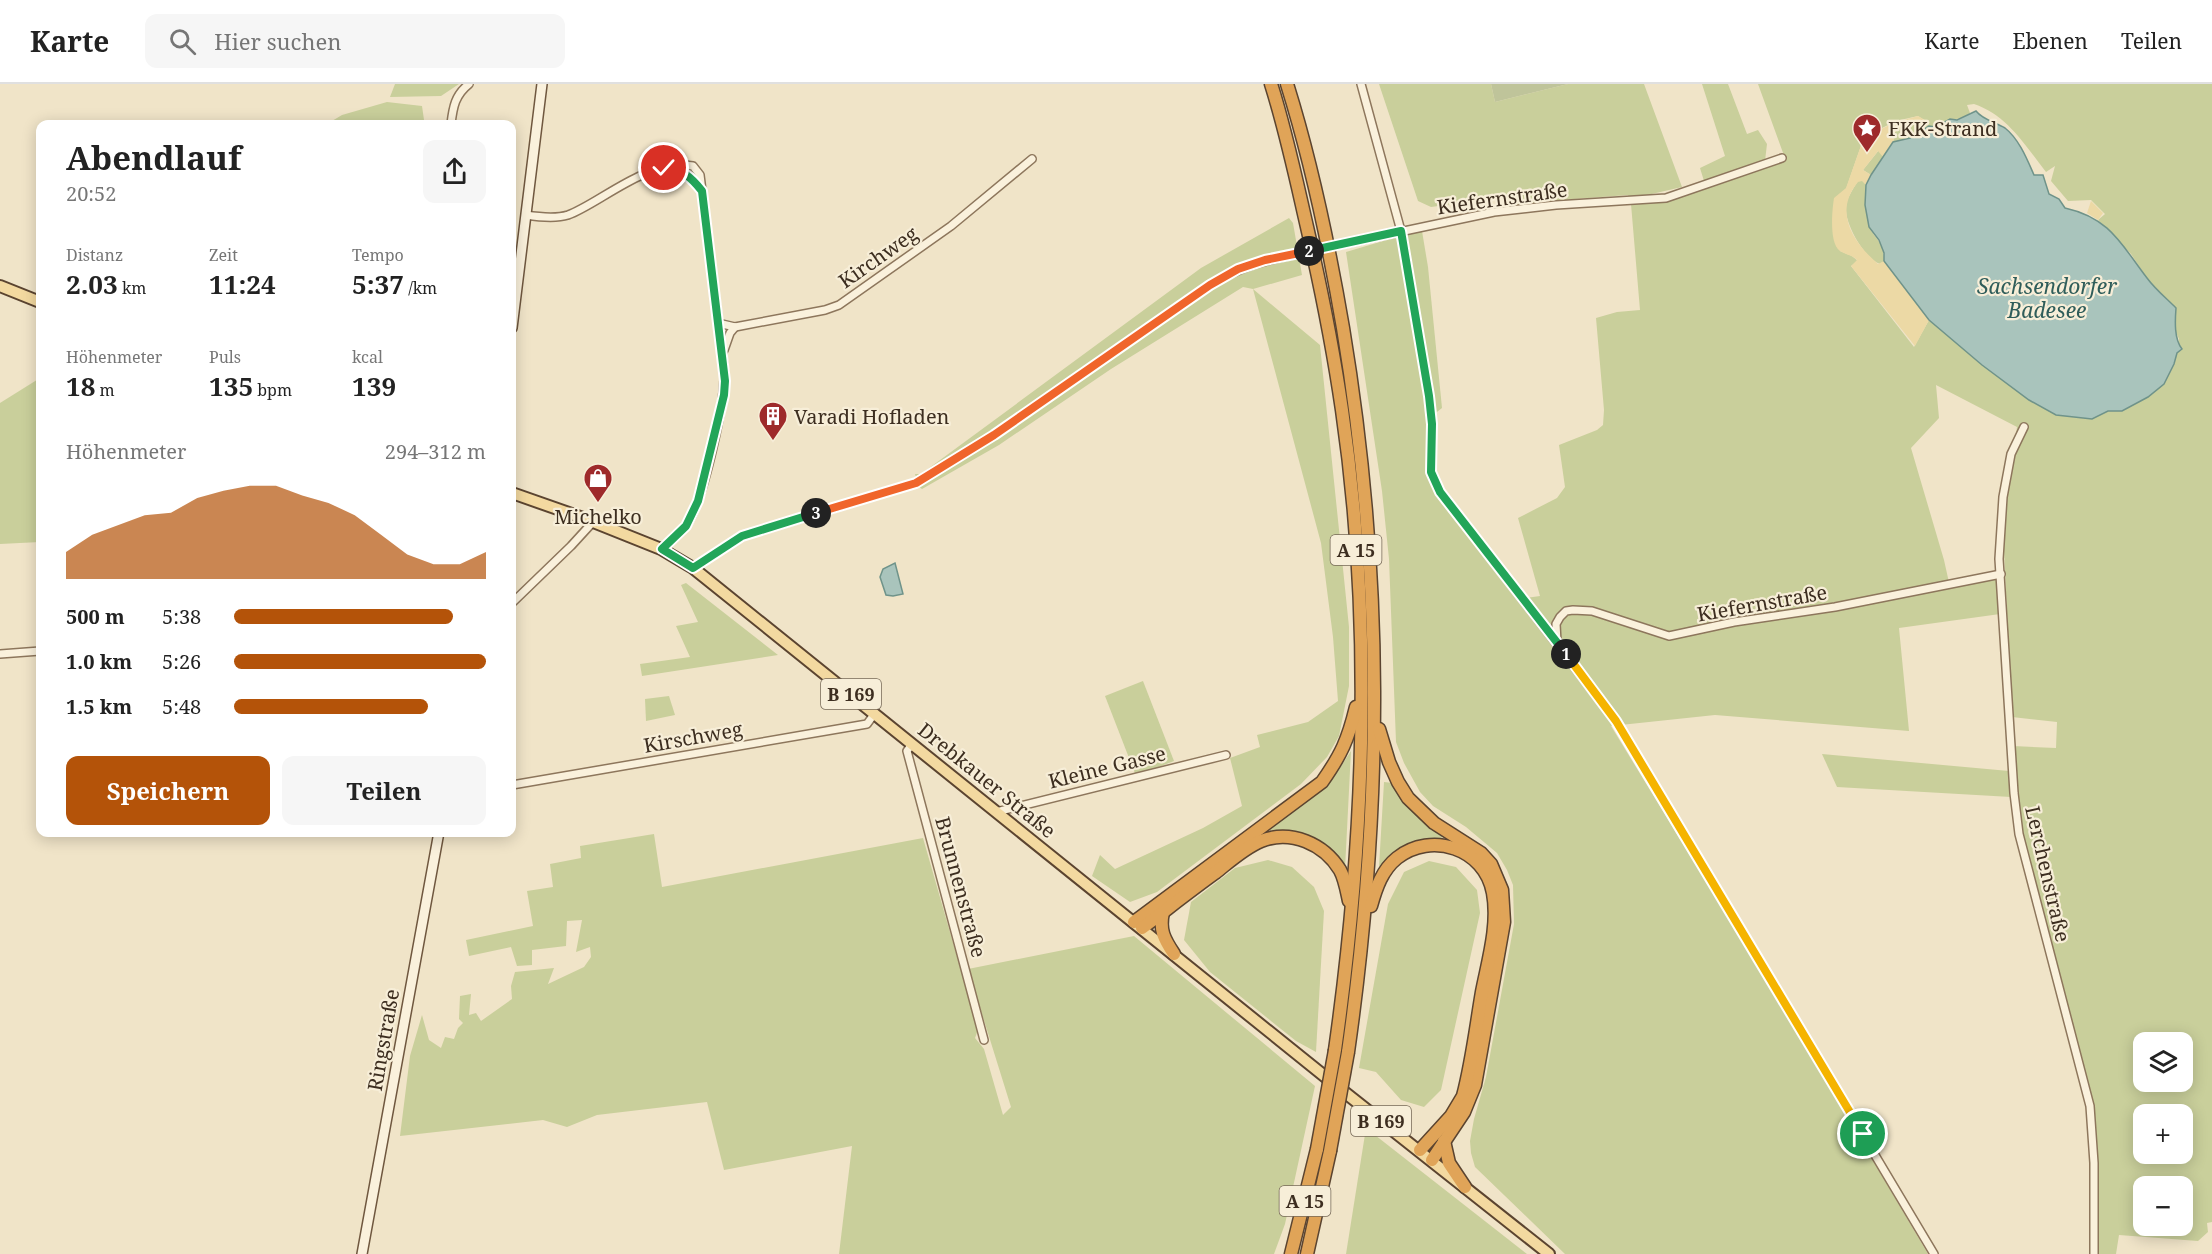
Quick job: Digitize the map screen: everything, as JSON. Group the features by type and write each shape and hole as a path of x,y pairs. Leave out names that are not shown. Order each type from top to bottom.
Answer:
{"highway":[{"name":"A 15","path":"1271,84 1285,129 1326,309 1342,412 1356,557 1361,689 1358,808 1352,911 1324,1150 1307,1254"},
{"name":"A 15","path":"1287,84 1300,124 1331,258 1356,410 1371,568 1375,716 1373,803 1364,927 1348,1053 1324,1150 1291,1254"},
{"path":"1138,925 1322,782 1338,760 1348,740 1361,689"},
{"path":"1375,716 1389,762 1408,798 1434,823 1481,853 1491,864 1502,890 1504,922 1475,1084 1464,1112 1432,1160"},
{"path":"1138,925 1163,912 1242,852 1262,841 1278,838 1307,841 1322,849 1341,873 1352,911"},
{"path":"1364,927 1383,873 1395,859 1423,846 1437,844 1464,852 1483,869 1493,891 1495,921 1465,1089 1457,1108 1420,1150"},
{"path":"1163,912 1160,924 1162,934 1174,954"},
{"path":"1444,1142 1449,1163 1465,1187"}],"main road":[{"path":"516,296 542,84"},
{"path":"0,286 36,300"},
{"name":"Drebkauer Straße","path":"516,493 662,549 693,568 1343,1091 1420,1150"},
{"name":"Ringstraße","path":"362,1254 438,837"},
{"name":"B 169","path":"1420,1150 1550,1254"}],"street":[{"path":"452,120 454,102 469,84"},
{"path":"1360,84 1401,231 1429,396 1432,424 1431,472 1440,492 1616,721 1934,1254"},
{"name":"Kiefernstraße","path":"693,568 742,536 916,483 994,435 1210,285 1238,269 1265,260 1494,212 1666,198 1782,158"},
{"name":"Kirchweg","path":"718,323 735,327 825,310 839,305 951,226 1032,159"},
{"path":"526,216 569,215 637,178 675,164 693,166 700,175 722,356 724,395 698,501 686,526 662,549"},
{"path":"722,356 730,333 735,327"},
{"name":"Lerchenstraße","path":"2024,428 2011,454 2003,497 1999,559 2016,812 2019,834 2090,1106 2094,1163 2094,1254"},
{"path":"516,599 593,522"},
{"name":"Kiefernstraße","path":"1557,642 1556,624 1566,611 1592,610 1670,636 1734,622 1835,607 2001,574"},
{"path":"0,654 36,651"},
{"name":"Kirschweg","path":"516,784 867,724 875,713"},
{"name":"Brunnenstraße","path":"912,744 907,751 984,1040"},
{"name":"Kleine Gasse","path":"996,812 1226,755"}],"green space":[{"path":"395,84 459,84 441,96 390,97"},
{"path":"1379,84 1491,84 1495,102 1568,84 1644,84 1682,187 1630,199 1628,195 1514,206 1512,196 1431,207 1418,201"},
{"path":"1491,84 1568,84 1495,102"},
{"path":"1702,84 1728,84 1747,134 1758,130 1767,144 1765,161 1704,181 1700,168 1725,156"},
{"path":"1758,84 2212,84 2212,1222 2207,1223 2208,1232 2198,1241 2119,1235 2116,1254 2098,1254 2097,1143 2092,1106 2017,809 2013,746 2056,748 2057,722 2012,717 2003,530 2017,427 1936,385 1939,418 1911,448 1950,587 1998,577 2000,614 1899,628 1909,731 1715,715 1611,726 1789,1018 1928,1254 1565,1254 1475,1167 1470,1141 1486,1077 1514,924 1513,885 1497,853 1466,827 1433,806 1420,792 1404,763 1396,742 1389,559 1382,491 1346,252 1400,236 1427,397 1429,473 1518,599 1540,596 1518,518 1557,498 1565,487 1559,445 1597,430 1603,425 1604,410 1596,318 1617,312 1640,310 1631,204 1670,199 1786,161","holes":["1974,104 1986,109 2006,123 2046,172 2055,166 2051,181 2068,201 2091,200 2105,214 2098,220 2131,254 2148,280 2176,308 2175,330 2179,339 2174,364 2122,411 2108,411 2092,419 2056,415 2029,400 1982,365 1929,320 1914,347 1851,266 1858,261 1840,251 1834,199 1846,189 1864,137 1896,121 1918,116 1924,120 1903,125 1895,132 1893,142 1910,138 1929,126 1936,127 1950,119 1965,116 1970,113 1967,105"]},
{"path":"387,102 422,106 424,120 334,120 342,115"},
{"path":"1879,150 1883,157 1871,175 1863,170"},
{"path":"1858,181 1863,181 1866,185 1869,225 1884,254 1884,261 1880,264 1862,248 1849,223 1847,201"},
{"path":"1289,218 1293,223 1302,275 1253,289 1243,287 1111,369 999,445 922,489 919,487 915,474 921,474 1201,268"},
{"path":"1422,231 1428,267 1442,408 1433,415 1404,235"},
{"path":"1253,289 1320,345 1349,627 1349,686 1339,736 1327,757 1301,784 1157,892 1130,902 1092,876 1100,855 1115,869 1203,828 1242,806 1230,758 1260,747 1257,735 1308,722 1338,701 1333,637 1321,543"},
{"path":"36,380 36,542 0,544 0,403"},
{"path":"686,583 778,655 642,676 640,664 690,657 676,626 698,622 681,585"},
{"path":"1143,681 1174,761 1136,776 1105,696"},
{"path":"669,696 675,715 646,721 645,699"},
{"path":"1351,751 1345,869 1329,847 1321,842 1296,833 1269,830 1331,781"},
{"path":"1822,754 2009,771 2011,797 1837,787"},
{"path":"1384,782 1393,783 1414,813 1444,837 1403,847 1379,867"},
{"path":"654,834 662,887 923,838 978,1030 975,1038 984,1049 1003,1115 1011,1107 968,969 1134,936 1315,1086 1285,1224 1274,1254 839,1254 852,1146 724,1170 707,1102 597,1115 567,1127 543,1120 400,1136 410,1056 422,1015 429,1040 441,1048 445,1037 454,1039 458,1028 463,1023 459,1019 460,996 471,994 469,1015 476,1013 481,1021 512,999 511,986 515,972 554,968 548,984 584,967 591,957 590,947 576,952 582,920 567,921 566,946 532,950 532,965 517,966 511,947 469,956 466,940 533,926 527,891 553,887 550,864 581,858 580,846"},
{"path":"1268,860 1292,867 1314,887 1324,911 1316,1052 1296,1041 1210,972 1184,940 1191,902 1235,868"},
{"path":"1429,861 1456,867 1477,890 1480,913 1441,1090 1424,1107 1401,1100 1376,1072 1359,1068 1388,904 1404,872"},
{"path":"1366,1128 1527,1254 1346,1254"}],"sand":[{"path":"1918,116 1925,120 1903,125 1895,132 1893,142 1883,157 1878,151 1863,170 1871,175 1866,185 1862,181 1858,182 1847,204 1849,226 1861,246 1878,264 1884,261 1929,320 1915,346 1851,266 1857,260 1837,247 1834,241 1832,218 1834,198 1846,188 1864,137 1896,122"},
{"path":"2091,201 2103,213 2098,220 2087,213"}],"water":[{"name":"Sachsendorfer Badesee","path":"1976,111 2010,133 2022,150 2034,175 2043,175 2049,194 2059,199 2065,208 2093,218 2113,234 2150,282 2176,308 2176,335 2182,349 2177,353 2164,384 2148,397 2122,411 2108,411 2092,419 2056,415 2029,400 1982,365 1929,320 1884,261 1884,253 1879,240 1869,227 1865,205 1866,185 1871,175 1893,142 1910,138 1929,126 1936,127 1950,119 1957,120"},
{"path":"895,563 903,594 886,595 880,577 883,569"}],"place":[{"name":"FKK-Strand","path":"1867,154"},
{"name":"Varadi Hofladen","path":"773,442"},
{"name":"Michelko","path":"598,504"}],"route":[{"path":"664,168 679,170 689,176 702,191 725,381 724,395 698,501 686,526 662,549 693,568 742,536 916,483 994,435 1210,285 1238,269 1265,260 1401,231 1429,396 1432,424 1431,472 1440,492 1616,721 1863,1134"}]}
